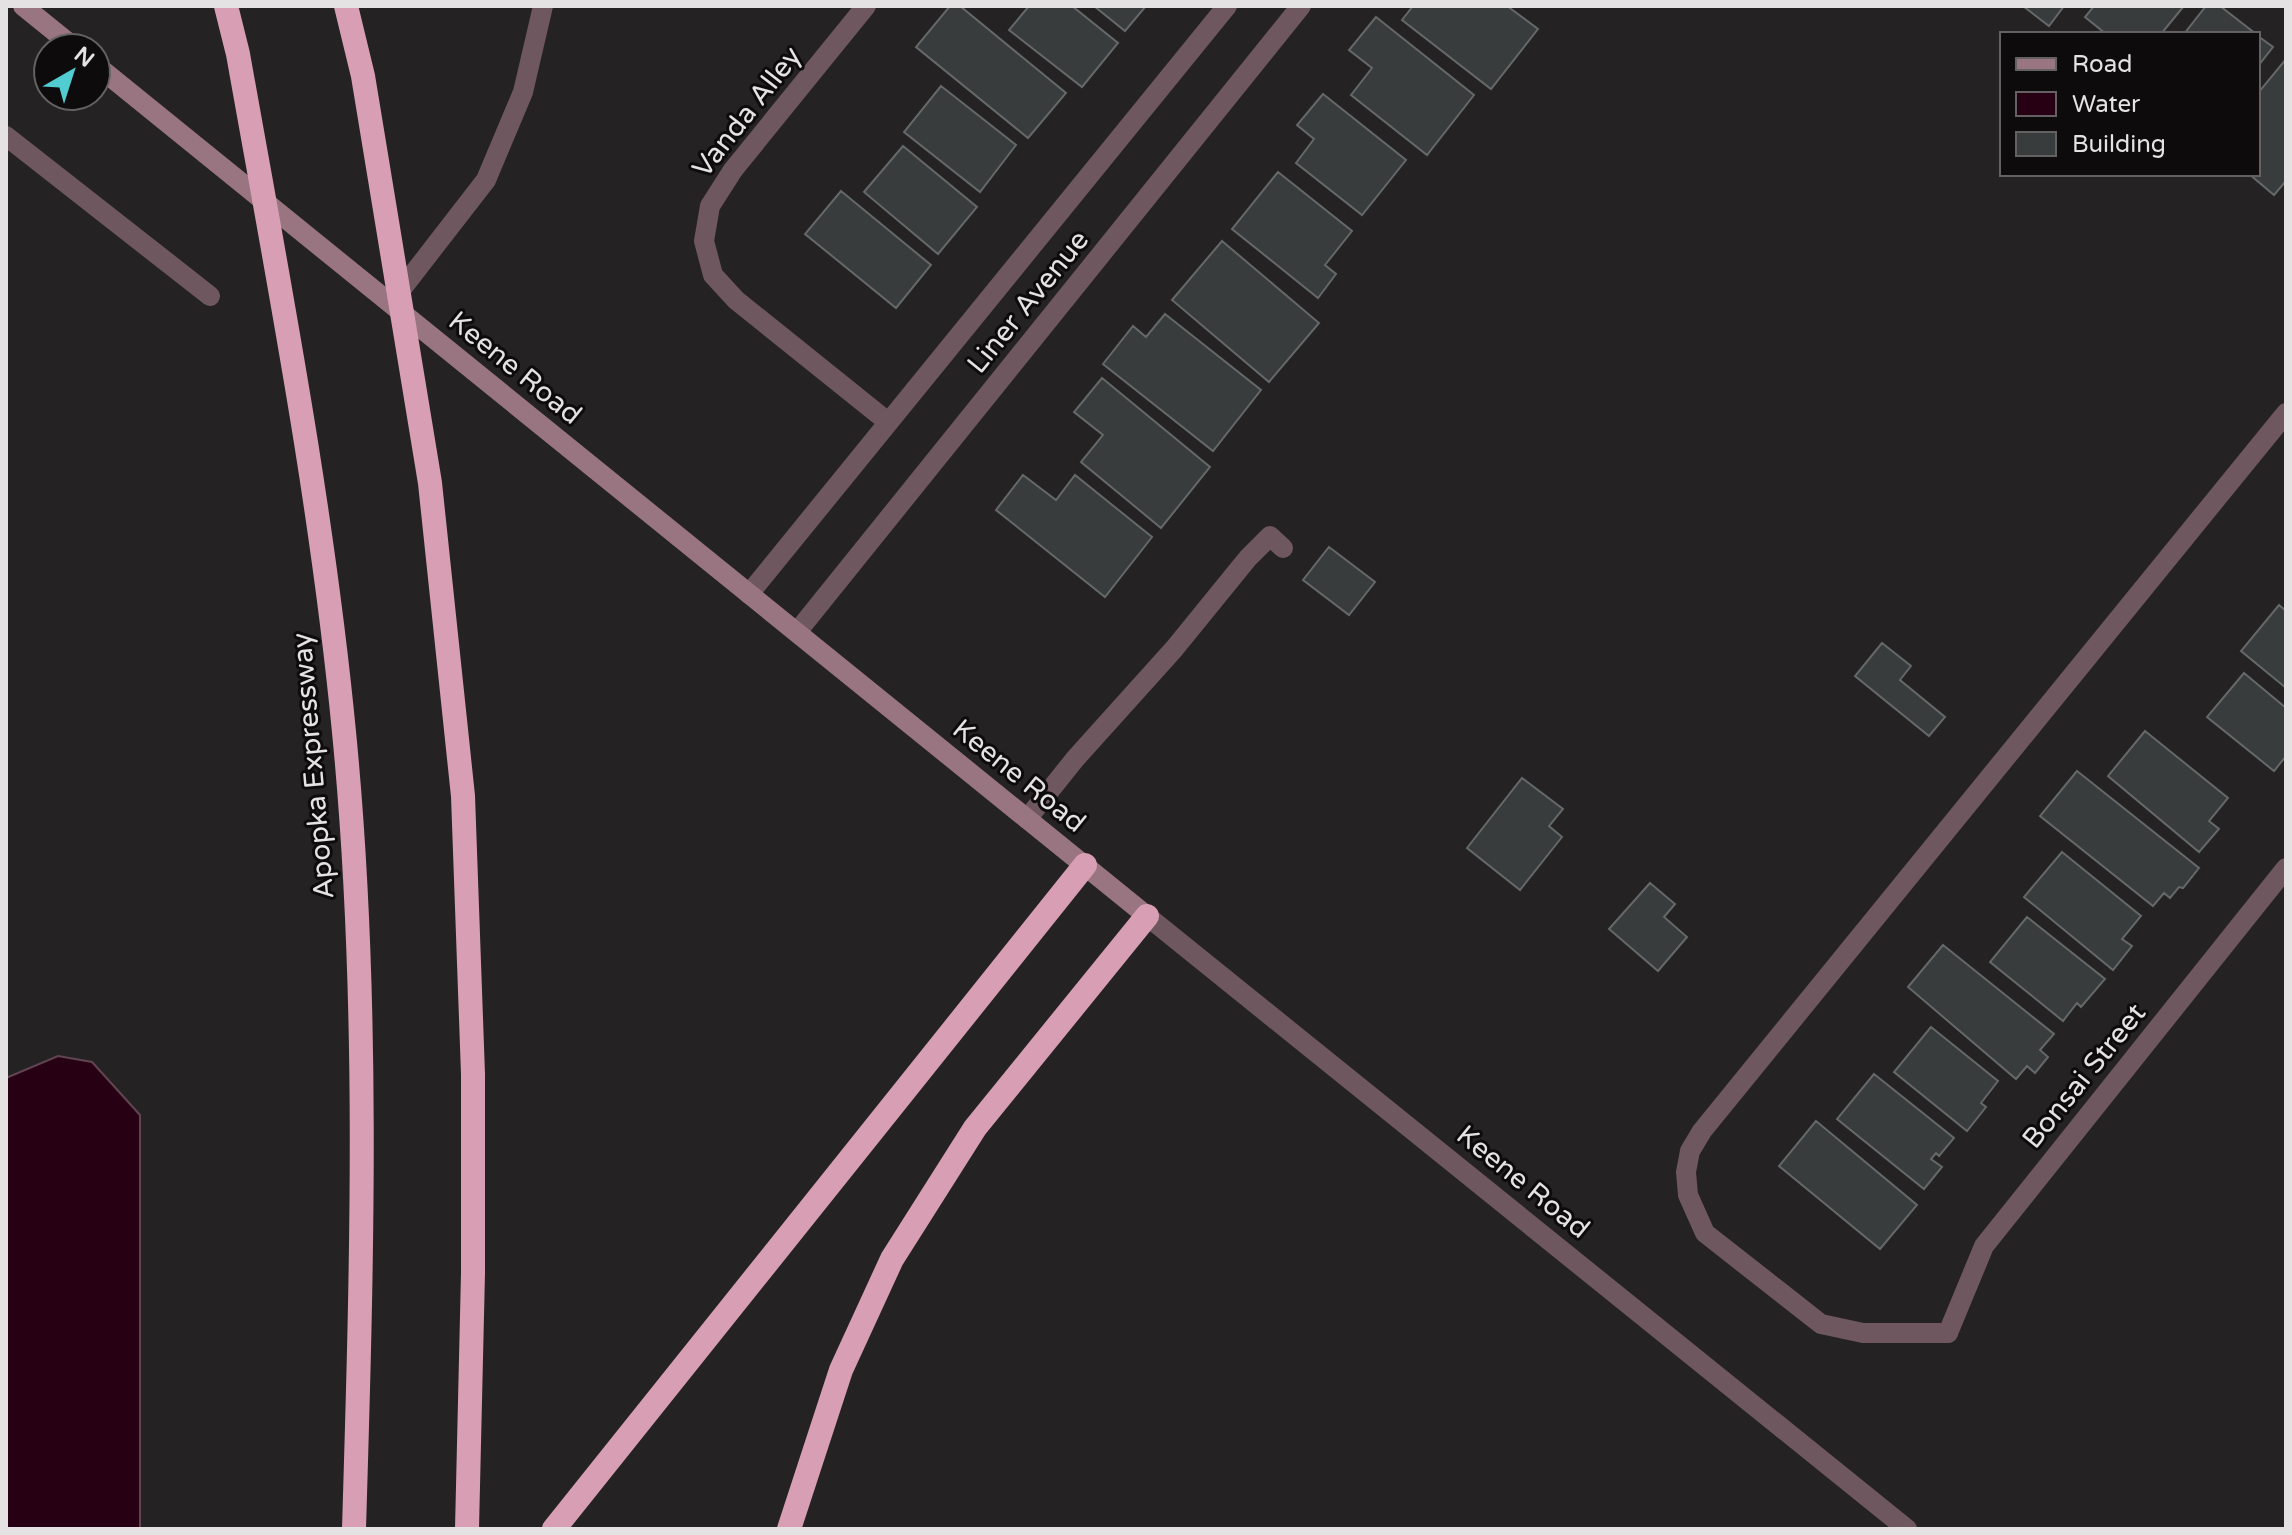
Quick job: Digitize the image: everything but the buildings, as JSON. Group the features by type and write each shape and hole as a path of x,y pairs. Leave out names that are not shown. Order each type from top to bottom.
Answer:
{"highway":[{"name":"Apopka Expressway","path":"226,6 238,54 309,452 344,732 360,977 363,1244 354,1529"},
{"path":"346,6 363,76 430,483 463,796 473,1105 468,1528"},
{"path":"554,1529 1085,865"},
{"path":"789,1529 841,1370 892,1259 975,1128 1147,916"}],"main road":[{"path":"23,6 55,32"},
{"name":"Keene Road","path":"112,78 1147,916"}],"street":[{"path":"390,303 486,180 523,92 543,6"},
{"name":"Vanda Alley","path":"866,6 733,170 710,206 704,241 713,275 736,300 888,422"},
{"name":"Liner Avenue","path":"749,594 1227,6"},
{"name":"Liner Avenue","path":"797,632 1301,6"},
{"path":"6,136 210,296"},
{"name":"Bonsai Street","path":"2286,413 1702,1131 1690,1151 1686,1172 1688,1195 1705,1233 1821,1324 1863,1333 1948,1333 1984,1246 2286,868"},
{"path":"1027,819 1248,558 1270,536 1283,548"},
{"name":"Keene Road","path":"1147,916 1895,1525"}],"water":[{"path":"58,1056 92,1062 140,1115 140,1529 6,1529 6,1078"}]}
